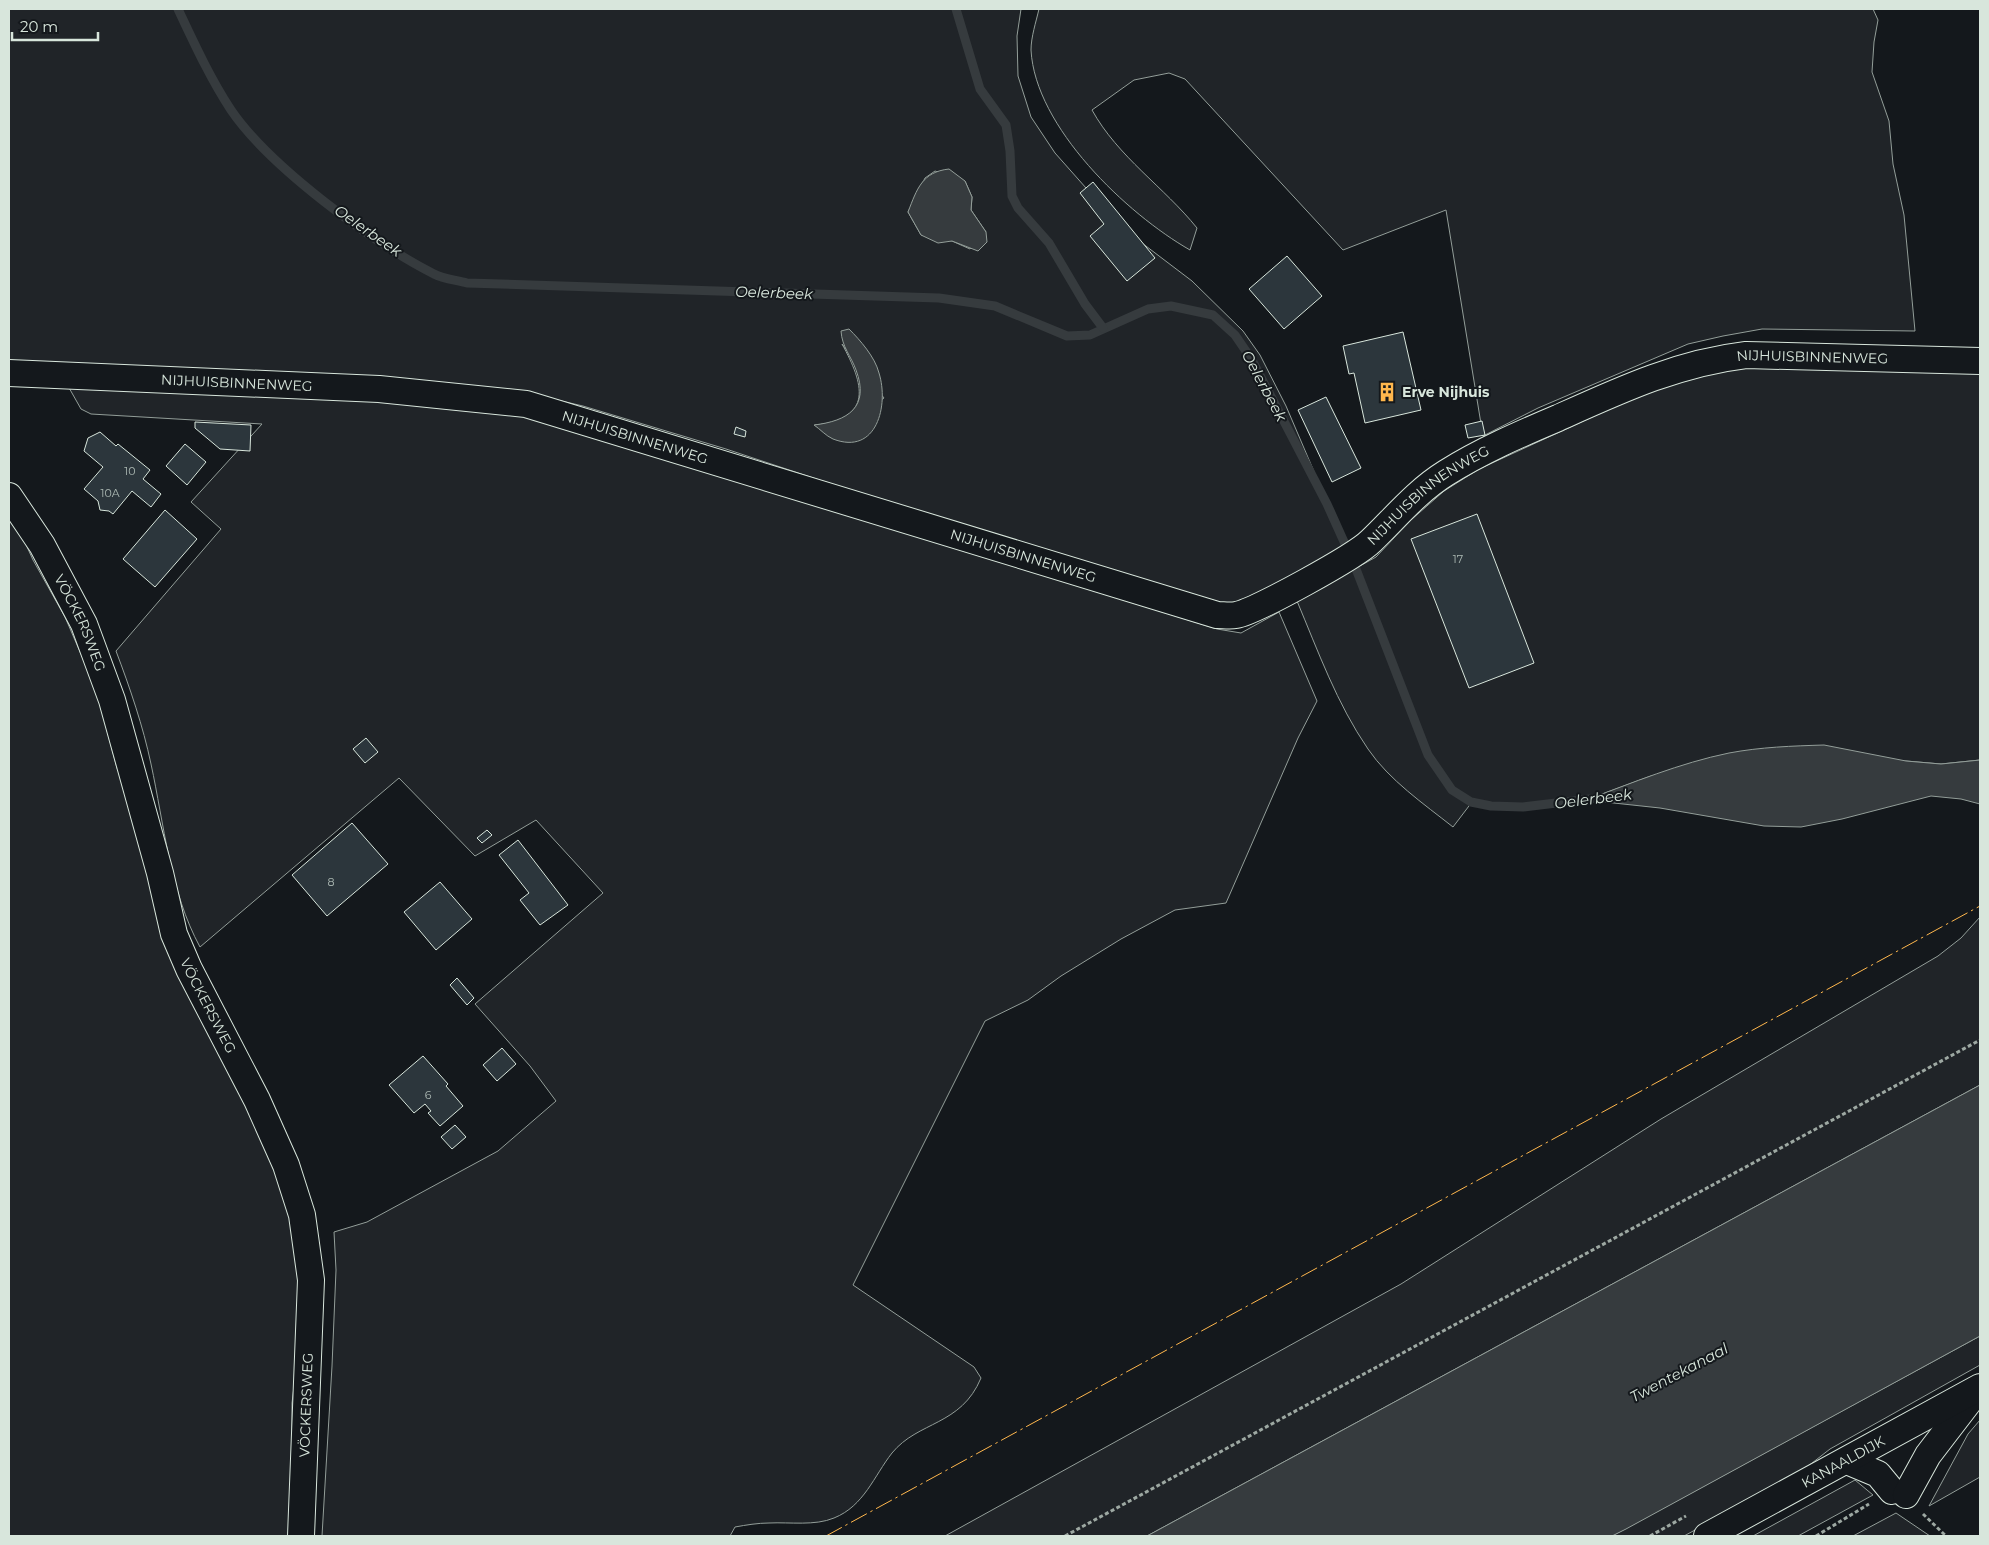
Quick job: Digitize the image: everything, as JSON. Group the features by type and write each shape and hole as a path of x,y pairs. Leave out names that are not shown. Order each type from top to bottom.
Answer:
{"street":[{"name":"NIJHUISBINNENWEG","path":"9,373 379,390 526,404 1217,615 1237,615 1316,576 1358,552 1397,513 1446,473 1526,432 1669,371 1710,359 1746,354 1980,361"},
{"name":"VÖCKERSWEG","path":"9,496 42,545 84,624 112,700 160,873 174,934 189,969 258,1100 286,1165 302,1215 311,1280 301,1536"},
{"name":"KANAALDIJK","path":"1706,1536 1980,1388"},
{"path":"1847,1461 1878,1474 1899,1493 1980,1388"}],"path":[{"path":"1065,1536 1980,1040"},
{"path":"1816,1536 1899,1493"}],"shaded area":[{"path":"9,9 1021,9 1017,36 1018,76 1031,117 1055,153 1094,197 1138,240 1192,281 1243,331 1260,355 1286,406 1345,544 1340,551 1238,603 1223,603 943,521 726,449 583,406 523,392 433,382 9,363","holes":["935,171 965,181 972,197 971,210 986,232 970,249 952,241 921,235 908,212 925,178","842,344 884,398 832,438 815,425 834,421 847,415 855,407 859,397 859,386 855,373"]},
{"path":"1039,9 1873,9 1878,20 1872,72 1889,121 1893,164 1904,215 1915,331 1762,329 1688,344 1538,408 1483,436 1446,210 1343,250 1185,79 1169,73 1134,80 1092,110 1103,127 1128,157 1197,228 1190,250 1165,234 1113,191 1066,138 1049,109 1036,79 1031,50"},
{"path":"1756,363 1980,367 1980,760 1941,764 1906,761 1651,776 1586,800 1523,807 1491,806 1472,802 1453,827 1396,781 1368,749 1337,696 1297,601 1376,557 1411,520 1444,491 1479,469 1690,372"},
{"path":"68,386 432,404 538,417 1217,629 1241,633 1279,612 1317,701 1298,738 1226,903 1175,910 1121,939 1061,976 1028,1000 985,1021 853,1285 974,1367 981,1378 972,1394 962,1405 951,1414 902,1443 892,1453 868,1490 844,1513 819,1522 765,1523 735,1527 730,1536 322,1536 336,1270 334,1232 367,1222 498,1151 556,1101 530,1066 475,1004 603,893 536,820 475,856 399,778 200,947 190,926 175,881 148,750 136,707 116,651 221,529 191,502 262,424 91,414 81,409"},
{"path":"9,507 33,560 65,617 96,689 117,768 246,1081 309,1264 292,1403 292,1536 9,1536"},
{"path":"1980,917 1980,1085 1147,1536 945,1536 1401,1284 1661,1119 1938,956 1961,938"},
{"path":"1980,1336 1980,1365 1830,1449 1798,1474 1684,1536 1612,1536"},
{"path":"1980,1420 1980,1477 1929,1506 1968,1434"},
{"path":"1855,1480 1873,1495 1798,1536 1753,1536"},
{"path":"1896,1513 1930,1536 1853,1536"}],"water":[{"path":"949,169 965,181 972,197 971,210 986,232 987,242 978,251 952,241 938,243 921,235 908,212 914,196 922,183 932,174"},
{"path":"849,329 871,355 877,367 882,386 882,399 876,424 870,434 860,440 848,442 830,438 814,425 846,416 858,403 860,383 843,342 841,331"},
{"path":"1824,745 1906,761 1941,764 1980,760 1980,804 1961,799 1931,796 1842,819 1801,827 1764,826 1660,808 1586,800 1656,774 1711,757 1753,749"},
{"name":"Twentekanaal","path":"1980,1085 1980,1336 1626,1529 1612,1536 1147,1536"}],"building":[{"path":"1093,182 1155,258 1127,281 1090,236 1104,224 1080,193"},
{"path":"1287,256 1322,296 1284,329 1249,289"},
{"name":"Erve Nijhuis","path":"1403,332 1421,410 1365,423 1354,373 1349,374 1343,346"},
{"path":"1326,397 1361,468 1332,482 1298,410"},
{"path":"1482,421 1485,435 1468,438 1465,425"},
{"path":"195,422 251,425 250,451 220,449 195,428"},
{"path":"736,427 746,431 745,437 734,434"},
{"path":"100,432 150,470 143,479 161,494 151,507 132,491 113,514 109,511 100,510 98,501 84,489 103,467 84,451 88,438"},
{"path":"185,444 206,462 187,485 166,466"},
{"path":"165,510 197,539 155,587 123,559"},
{"path":"1477,514 1534,663 1469,688 1411,539"},
{"path":"366,738 378,752 365,763 353,749"},
{"path":"352,823 388,864 327,916 292,875"},
{"path":"487,830 492,835 482,843 477,838"},
{"path":"518,840 568,905 540,925 520,900 529,893 499,855"},
{"path":"440,882 472,919 436,950 404,912"},
{"path":"457,978 474,998 467,1005 450,985"},
{"path":"502,1048 516,1064 497,1081 483,1065"},
{"path":"423,1056 448,1084 446,1086 463,1106 440,1126 428,1113 431,1111 425,1104 414,1113 389,1085"},
{"path":"455,1125 466,1137 452,1149 441,1137"}],"waterway":[{"name":"Oelerbeek","path":"178,9 223,98 248,132 270,155 353,223 409,260 441,277 467,283 939,298 995,306 1067,336 1090,335 1148,309 1171,306 1213,315 1235,335 1252,360 1327,504 1345,544"},
{"path":"956,9 980,89 1006,125 1010,151 1012,196 1018,208 1049,243 1085,304 1103,328"},
{"name":"Oelerbeek","path":"1356,569 1428,755 1452,790 1471,802 1491,806 1523,807 1598,798"}],"power":[{"path":"826,1536 1980,906"}],"place":[{"name":"Erve Nijhuis","path":"1387,392"}]}
